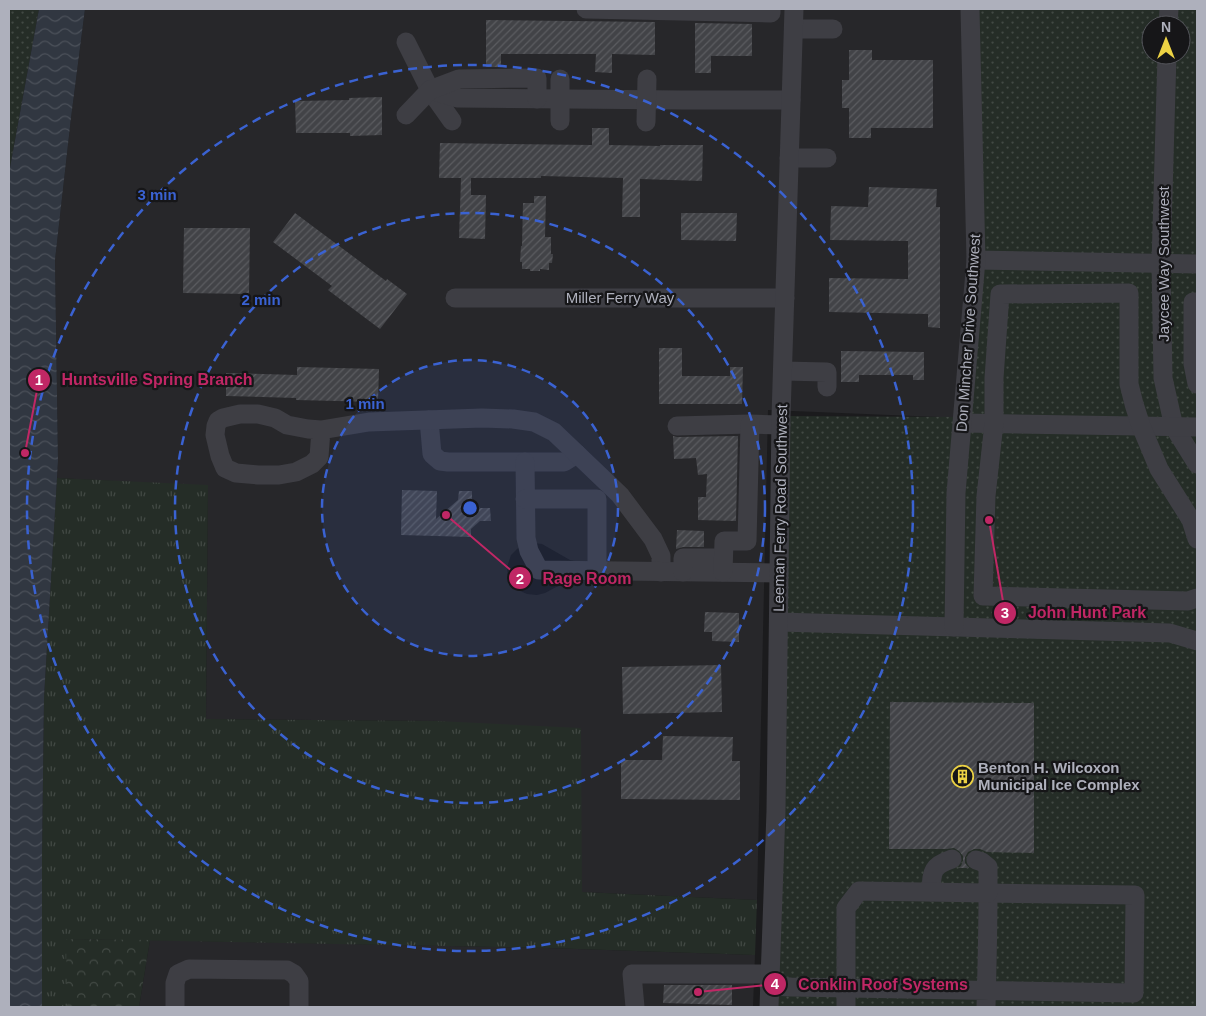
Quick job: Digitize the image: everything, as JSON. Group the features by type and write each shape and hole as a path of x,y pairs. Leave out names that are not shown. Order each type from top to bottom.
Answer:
{"street":[{"path":"586,9 771,13 771,9"},
{"name":"Leeman Ferry Road Southwest","path":"768,1007 776,811 781,425 794,9"},
{"name":"Don Mincher Drive Southwest","path":"954,627 956,493 976,260 970,9"},
{"path":"794,29 833,29"},
{"path":"406,42 430,90 452,121"},
{"name":"Jaycee Way Southwest","path":"1168,65 1161,263 1163,378 1174,427 1197,464"},
{"path":"560,79 560,121"},
{"path":"646,122 647,79"},
{"path":"430,90 457,98 791,100"},
{"path":"406,115 430,90"},
{"path":"789,158 827,158"},
{"path":"976,260 1197,264"},
{"path":"1197,539 1192,520 1159,469 1141,426 1129,384 1129,293 1000,294 994,378 994,423 985,511 983,596 1188,601 1197,598"},
{"name":"Miller Ferry Way","path":"455,298 785,298"},
{"path":"1197,302 1193,302 1193,364 1197,384"},
{"path":"783,371 828,372 828,387"},
{"path":"321,430 319,456 312,464 296,472 279,475 236,473 225,468 215,435 218,421 240,414 258,414 275,418 287,425 321,430 369,422 482,418 534,422 554,432 620,495 653,539 661,556 661,572"},
{"path":"429,420 432,454 440,461 564,462 577,454"},
{"path":"963,423 1197,427"},
{"path":"723,565 724,541 747,541 750,424"},
{"path":"677,426 781,425"},
{"path":"525,462 526,538 529,551 539,570 683,572 723,565 779,573"},
{"path":"597,571 598,486 604,480"},
{"path":"748,496 780,496"},
{"path":"525,499 597,499"},
{"path":"956,511 985,511"},
{"path":"779,622 1170,633 1197,628"},
{"path":"1170,633 1197,641"},
{"path":"931,892 935,868 940,863 952,859"},
{"path":"976,860 988,867 987,999"},
{"path":"635,1007 632,974 770,980 846,988 987,999 1134,1000 1135,896 858,891 846,908 846,988 846,1007"},
{"path":"175,1007 175,983 178,974 189,969 287,970 294,974 299,981 299,1007"}],"shaded area":[{"path":"85,9 970,9 976,260 963,418 768,410 757,900 582,892 437,721 206,719 208,486 57,478 55,260","holes":["525,544 542,544 570,560 579,562 569,580 545,593 537,595 527,594 518,590 512,584 508,577 507,567 511,555 517,549"]},
{"path":"150,940 548,948 755,955 753,1007 139,1007"}],"green space":[{"path":"9,9 39,9 9,173"},
{"path":"970,9 1197,9 1197,1007 769,1007 781,416 963,417 976,260"},
{"path":"57,478 208,485 206,719 437,721 581,728 582,892 757,900 755,955 548,948 67,939 67,1007 42,1007 44,698"},
{"path":"66,939 150,940 139,1007 67,1007"}],"water":[{"path":"39,9 85,9 55,260 58,461 44,698 42,1007 9,1007 9,173"}],"building":[{"path":"486,20 655,22 655,55 612,54 612,73 595,72 596,54 501,54 501,67 486,67"},
{"path":"695,23 752,24 752,56 711,56 711,73 695,73"},
{"path":"849,50 872,50 872,60 933,60 933,128 871,128 871,138 849,138 849,108 842,108 842,80 849,80"},
{"path":"382,97 382,135 350,136 350,133 296,133 295,101"},
{"path":"592,128 609,128 609,145 703,145 702,181 640,179 640,217 622,217 623,178 541,176 541,178 471,178 471,195 486,195 485,239 459,238 461,178 439,178 440,143 592,145"},
{"path":"869,187 937,189 936,207 940,207 940,328 928,327 928,314 829,312 829,278 908,279 908,241 830,240 831,206 868,207"},
{"path":"534,196 546,196 545,237 551,237 551,254 553,254 552,263 549,263 549,270 530,271 530,269 522,269 522,262 520,262 523,203 534,203"},
{"path":"295,213 386,281 387,279 407,294 380,329 328,290 332,286 273,242"},
{"path":"681,213 737,213 736,241 681,240"},
{"path":"184,228 250,228 249,294 183,293"},
{"path":"659,348 682,348 682,376 730,376 730,367 743,367 742,404 659,404"},
{"path":"841,351 924,352 924,380 913,380 913,375 859,375 859,382 841,382"},
{"path":"297,367 379,369 378,402 226,396 226,373 297,375"},
{"path":"673,436 738,436 736,521 698,520 698,497 706,497 707,474 698,475 696,458 674,459"},
{"path":"402,490 437,491 436,519 458,500 459,491 472,491 472,499 480,508 490,508 491,521 480,521 471,529 471,537 401,535"},
{"path":"677,530 704,531 704,547 676,549"},
{"path":"705,612 739,613 739,642 712,641 712,632 704,632"},
{"path":"721,665 722,712 623,714 622,667"},
{"name":"Benton H. Wilcoxon Municipal Ice Complex","path":"890,702 1034,703 1034,853 987,852 974,849 968,852 965,857 965,863 969,868 958,868 961,866 963,856 954,848 889,849"},
{"path":"663,736 733,737 732,761 740,761 740,800 621,799 621,760 662,760"},
{"path":"664,985 732,985 732,1005 663,1003"}],"place":[{"name":"Huntsville Spring Branch","path":"25,453"},
{"name":"Rage Room","path":"446,515"},
{"name":"John Hunt Park","path":"989,520"},
{"name":"Benton H. Wilcoxon Municipal Ice Complex","path":"962,776"},
{"name":"Conklin Roof Systems","path":"698,992"}]}
